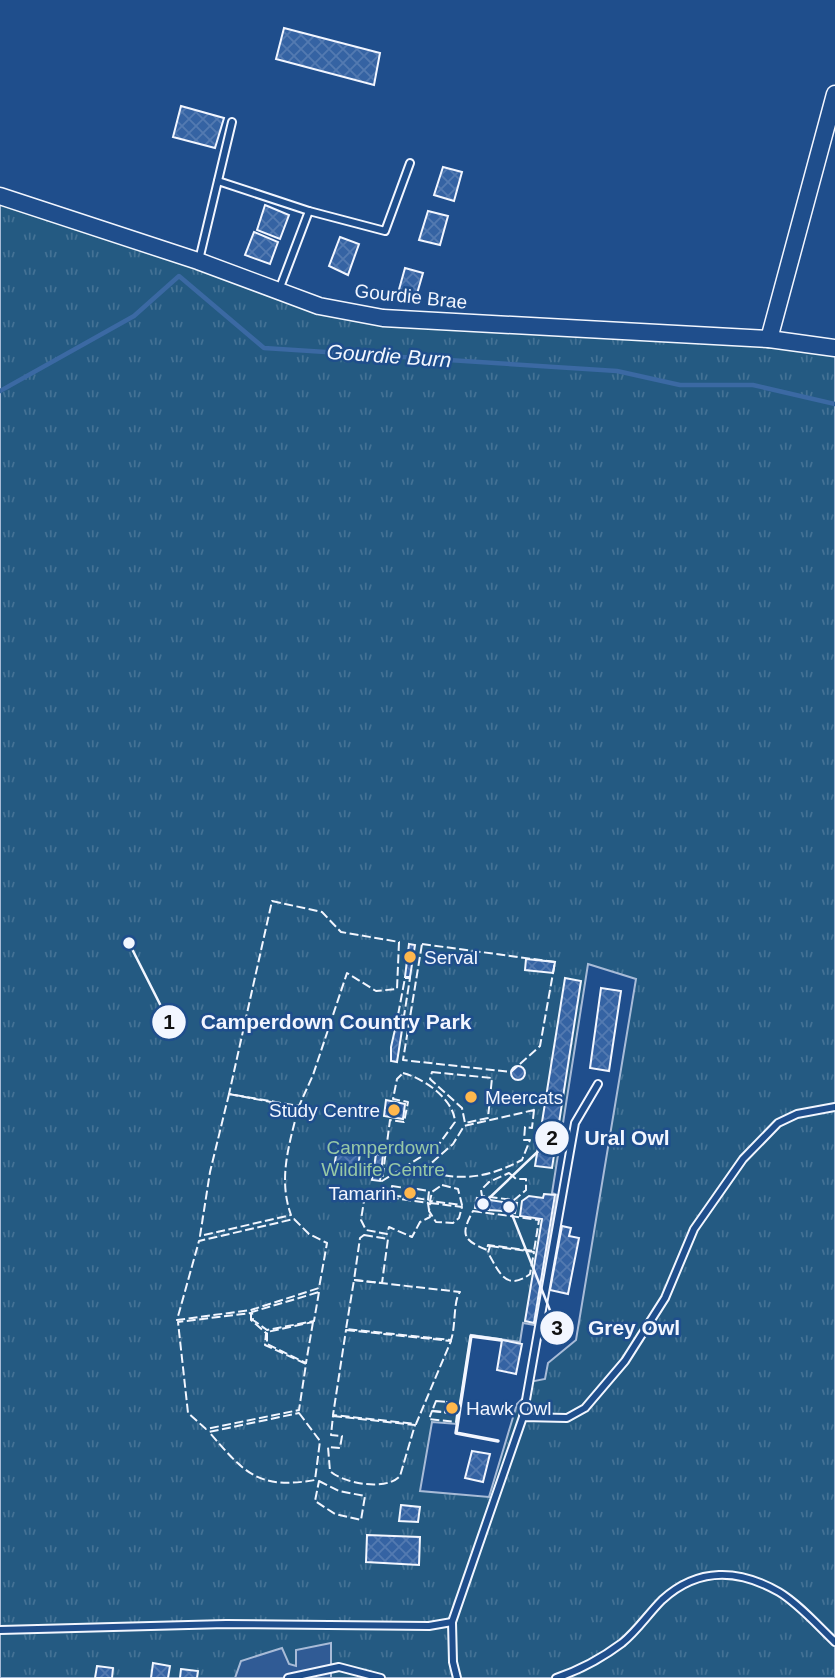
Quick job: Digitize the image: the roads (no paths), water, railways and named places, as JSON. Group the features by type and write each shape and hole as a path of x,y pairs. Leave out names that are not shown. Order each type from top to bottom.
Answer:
{"street":[{"path":"769,339 835,94"},
{"name":"Gourdie Brae","path":"0,196 198,261 319,306 383,318 769,339 835,348"}],"lane":[{"path":"198,261 232,122"},
{"path":"218,181 309,211 385,231 410,163"},
{"path":"279,290 309,211"},
{"path":"457,1678 453,1662 452,1622 523,1417 575,1123 598,1084"},
{"path":"523,1417 567,1418 585,1408 632,1351 665,1298 694,1229 743,1159 778,1123 797,1114 835,1107"},
{"path":"556,1678 573,1672 624,1642 663,1600 685,1583 711,1574 739,1574 781,1593 835,1642"},
{"path":"0,1630 239,1623 429,1626 452,1622"},
{"path":"288,1678 339,1667 381,1678"}],"waterway":[{"name":"Gourdie Burn","path":"0,391 134,316 179,276 264,348 617,371 680,385 753,385 835,404"}],"place":[{"name":"Camperdown Country Park","path":"129,943"},
{"name":"Serval","path":"410,957"},
{"name":"Meercats","path":"471,1097"},
{"name":"Study Centre","path":"394,1110"},
{"name":"Tamarin","path":"410,1193"},
{"name":"Ural Owl","path":"483,1204"},
{"name":"Grey Owl","path":"509,1207"},
{"name":"Hawk Owl","path":"452,1408"}],"park label":[{"name":"Camperdown Wildlife Centre","path":"383,1158"}]}
